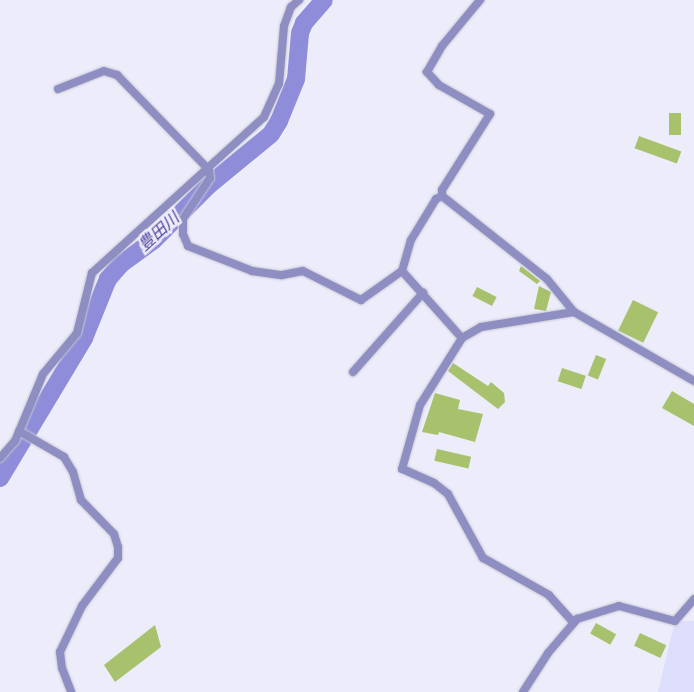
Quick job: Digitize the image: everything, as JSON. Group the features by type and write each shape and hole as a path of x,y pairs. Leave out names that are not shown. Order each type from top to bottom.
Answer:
{"street":[{"path":"0,458 19,431 43,374 77,333 92,273 117,248 209,170 264,117 274,100 280,84 284,26 290,7 299,0"},
{"path":"442,196 442,190 490,114 438,85 427,72 442,46 480,0"},
{"path":"58,89 104,71 117,75 209,170 210,178 183,219 183,234 188,246 252,271 282,275 303,271 361,300 402,271 411,240 436,199 442,196"},
{"path":"442,196 547,278 574,312 694,381"},
{"path":"402,271 462,338"},
{"path":"353,372 423,293"},
{"path":"573,622 549,595 483,558 448,494 434,484 402,470 420,406 462,338 481,327 574,312"},
{"path":"19,431 64,457 73,472 81,500 114,534 118,547 118,558 82,606 60,652 62,668 71,692"},
{"path":"523,692 548,653 573,622 592,612 620,606 675,621 694,599"}],"shaded area":[{"path":"675,621 694,621 694,692 658,692"}],"building":[{"path":"669,113 681,113 681,135 669,135"},
{"path":"639,136 681,151 677,164 635,148"},
{"path":"521,266 540,281 537,284 519,271"},
{"path":"539,286 551,292 546,311 534,309"},
{"path":"477,287 497,297 492,306 472,296"},
{"path":"633,300 658,312 643,343 618,331"},
{"path":"596,355 606,359 598,380 588,375"},
{"path":"453,363 488,386 491,382 504,393 505,402 498,409 448,371"},
{"path":"562,368 586,376 581,389 558,381"},
{"path":"672,391 694,404 694,426 662,408"},
{"path":"435,393 460,400 458,409 483,414 475,442 439,432 438,435 422,432"},
{"path":"437,449 471,457 468,469 434,461"},
{"path":"596,623 616,634 610,645 590,633"},
{"path":"155,625 161,647 115,682 104,665"},
{"path":"640,633 666,645 660,658 634,646"}],"waterway":[{"name":"豊田川","path":"0,478 84,338 108,279 121,264 153,241 209,185 271,134 279,121 296,79 300,33 304,23 324,0"}]}
